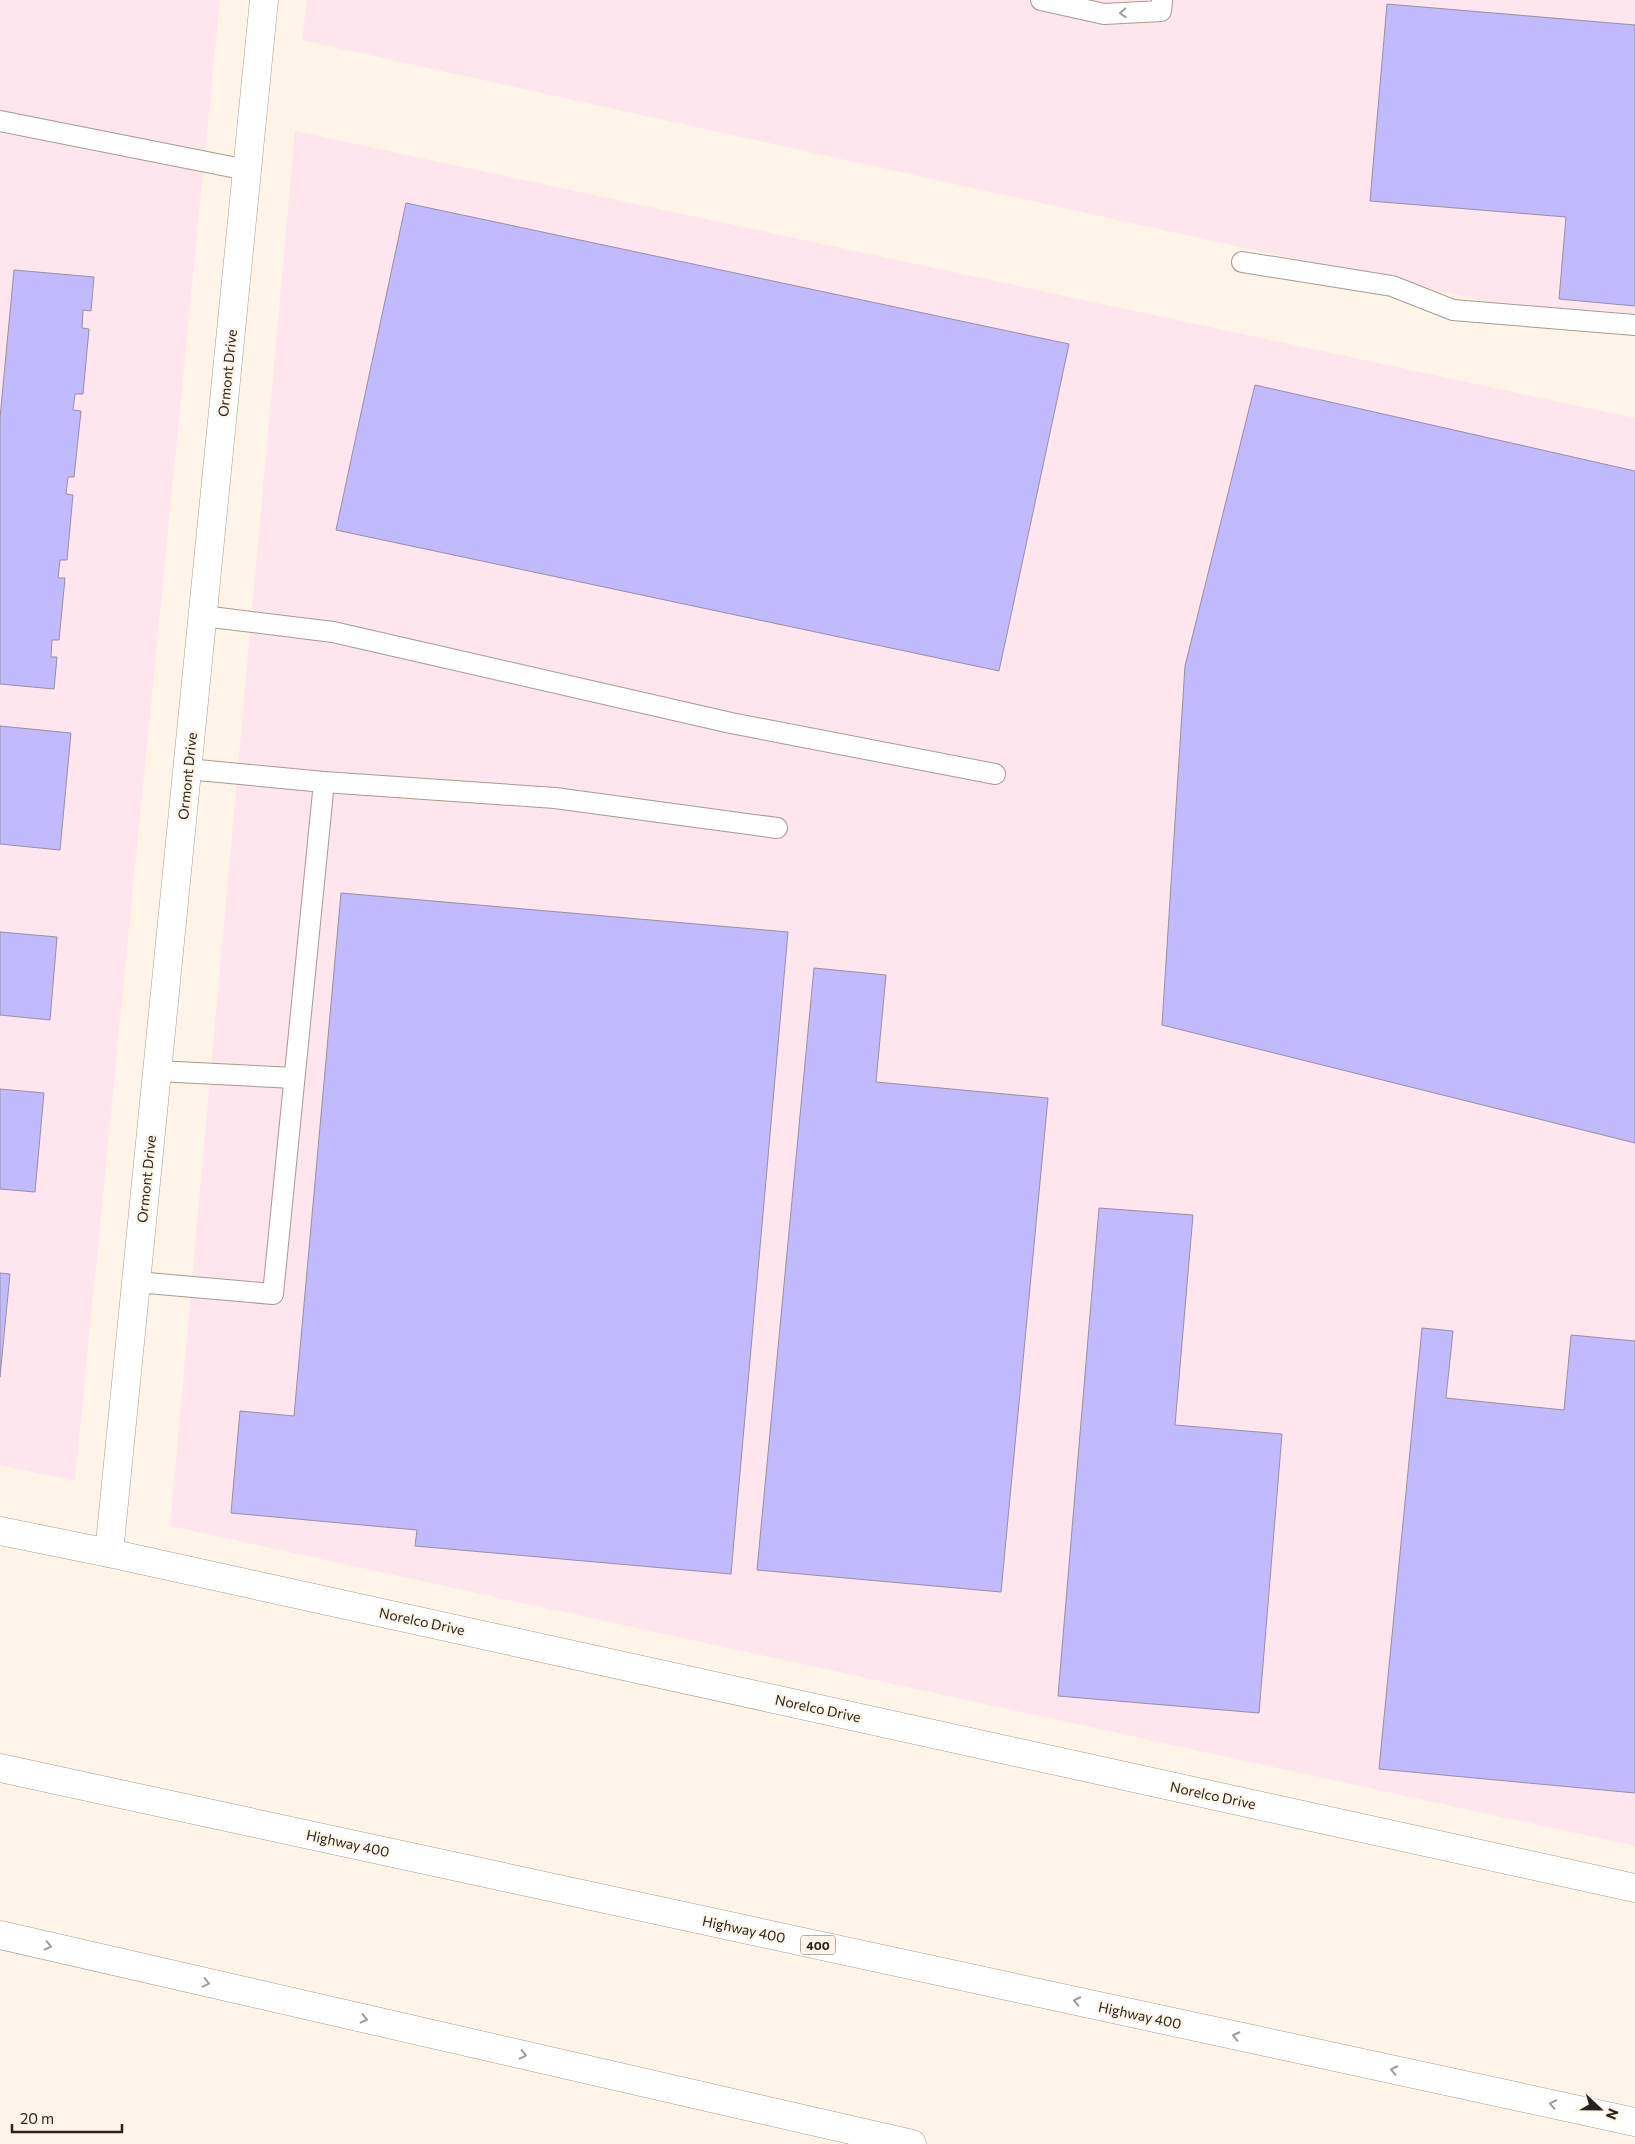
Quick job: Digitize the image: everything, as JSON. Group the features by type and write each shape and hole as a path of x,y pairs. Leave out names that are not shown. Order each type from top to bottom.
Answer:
{"main road":[{"name":"Ormont Drive","path":"109,1553 264,0"},
{"name":"Norelco Drive","path":"0,1531 109,1553 1635,1888"},
{"name":"Highway 400","path":"0,1768 1635,2122"},
{"path":"0,1936 912,2144"}],"lane":[{"path":"1041,0 1104,14 1161,11 1162,0"},
{"path":"0,121 248,170"},
{"path":"1242,262 1392,286 1453,310 1635,326"},
{"path":"202,616 333,632 731,723 995,774"},
{"path":"188,769 324,782 555,798 777,828"},
{"path":"136,1282 272,1294 324,782"},
{"path":"157,1071 294,1078"}],"shaded area":[{"path":"0,0 220,0 75,1481 0,1465"},
{"path":"307,0 1635,0 1635,334 302,40"},
{"path":"295,131 1635,418 1635,1846 170,1526"}],"building":[{"path":"1387,4 1635,25 1635,306 1559,299 1566,217 1370,201"},
{"path":"406,203 1069,344 999,671 336,530"},
{"path":"14,270 94,277 91,311 83,310 82,328 89,329 83,394 75,394 73,410 81,411 74,477 68,477 66,494 73,495 67,560 60,560 58,578 65,578 59,640 52,640 51,657 57,657 54,689 0,684 0,418"},
{"path":"1255,385 1635,471 1635,1143 1162,1025 1185,666"},
{"path":"0,726 71,733 60,850 0,844"},
{"path":"341,893 788,932 731,1574 415,1546 417,1530 231,1513 240,1411 294,1416"},
{"path":"0,932 57,937 50,1020 0,1015"},
{"path":"814,968 886,975 876,1082 1048,1098 1001,1592 757,1570"},
{"path":"0,1089 44,1093 35,1192 0,1189"},
{"path":"1099,1208 1193,1215 1175,1425 1282,1434 1259,1713 1058,1696"},
{"path":"0,1273 10,1274 0,1377"},
{"path":"1422,1328 1453,1331 1446,1398 1564,1410 1571,1335 1635,1341 1635,1793 1379,1769"}]}
